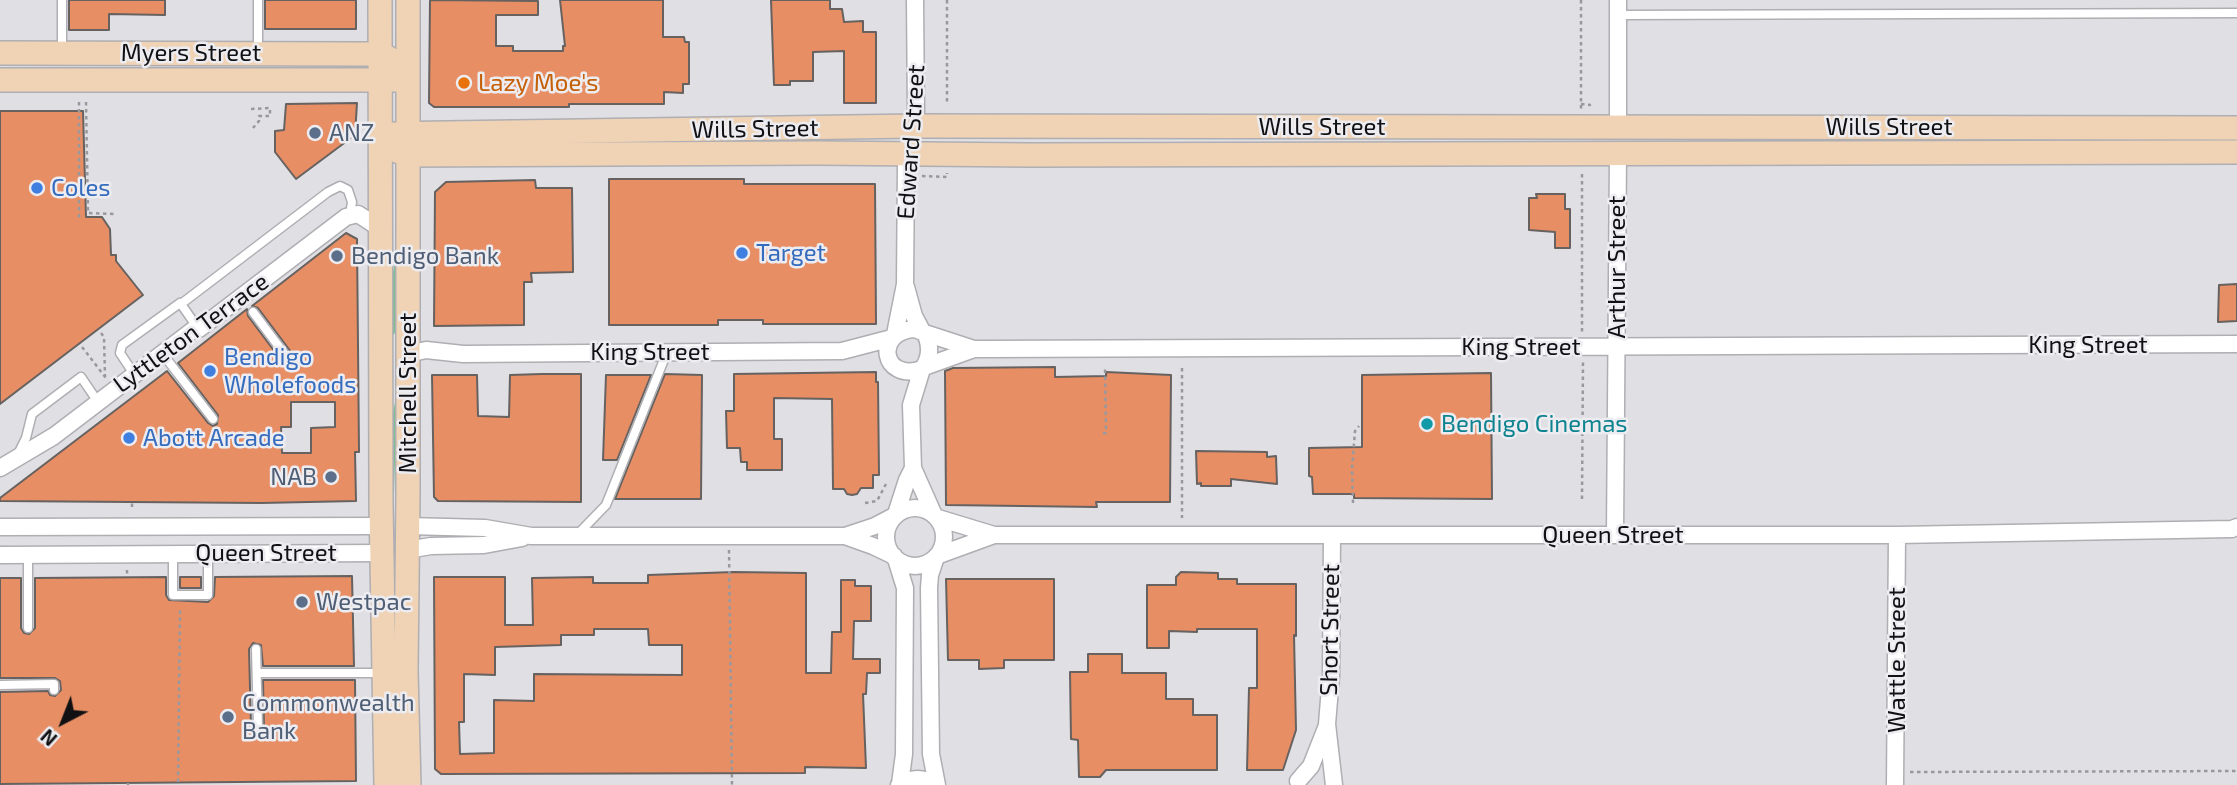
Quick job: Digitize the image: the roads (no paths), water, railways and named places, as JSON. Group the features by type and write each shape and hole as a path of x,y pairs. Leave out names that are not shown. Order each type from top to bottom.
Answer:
{"main road":[{"name":"Mitchell Street","path":"380,0 381,526 386,785"},
{"name":"Mitchell Street","path":"408,0 408,526 405,671 409,785"},
{"path":"141,52 159,63 163,80"},
{"name":"Myers Street","path":"0,53 381,54"},
{"path":"381,54 397,62 407,79"},
{"name":"Myers Street","path":"0,80 407,79"},
{"name":"Wills Street","path":"406,144 915,126 2237,128"},
{"path":"836,127 837,153"},
{"name":"Arthur Street","path":"1618,128 1618,154"},
{"path":"380,135 390,148 406,144"},
{"name":"Wills Street","path":"406,144 908,154 2237,152"},
{"path":"382,376 408,354"},
{"name":"Queen Street","path":"381,526 408,526"},
{"name":"Queen Street","path":"382,553 407,550"}],"street":[{"name":"Edward Street","path":"894,336 905,284 905,176 915,126 915,0"},
{"name":"Arthur Street","path":"1618,8 1618,128"},
{"name":"Arthur Street","path":"1615,534 1618,154"},
{"path":"350,215 361,215 381,229"},
{"name":"Lyttleton Terrace","path":"0,468 54,436 197,327 199,329 245,300 350,215"},
{"name":"Edward Street","path":"905,284 914,316 924,332"},
{"path":"911,405 887,351 894,336 908,330 924,332 930,354 911,405 914,468 935,515 943,526 945,536 930,575 929,589 931,754 937,785"},
{"name":"King Street","path":"924,332 974,349 2237,344"},
{"name":"King Street","path":"408,354 422,350 463,354 842,351 894,336"},
{"name":"King Street","path":"923,368 974,349"},
{"path":"895,369 908,372 923,368"},
{"path":"914,468 886,531 886,540 905,588 904,754 899,785 919,778 937,785"},
{"path":"895,515 914,507 935,515"},
{"name":"Queen Street","path":"845,537 895,515"},
{"name":"Queen Street","path":"935,515 994,535 1897,535 2235,529"},
{"name":"Queen Street","path":"0,527 381,526"},
{"name":"Queen Street","path":"408,526 485,528 531,536 845,537 873,546 895,558"},
{"name":"Queen Street","path":"937,556 994,535"},
{"name":"Wattle Street","path":"1897,535 1899,778"},
{"name":"Queen Street","path":"407,550 430,546 484,545 531,536"},
{"name":"Short Street","path":"1332,536 1331,676 1327,724 1333,785"},
{"name":"Queen Street","path":"0,555 382,553"},
{"path":"895,558 912,566 921,566 937,556"},
{"name":"Short Street","path":"1294,784 1314,760 1327,724"},
{"path":"1294,784 1308,777 1333,785"}],"lane":[{"path":"62,0 62,53"},
{"path":"258,0 258,52"},
{"path":"1618,8 2237,13"},
{"path":"134,374 120,352 122,345 181,304 333,188 344,187 350,192 350,215"},
{"path":"181,304 197,327"},
{"path":"253,312 289,360"},
{"path":"576,536 606,505 667,352"},
{"path":"162,353 213,419"},
{"path":"15,460 26,438 32,414 81,377 99,402"},
{"path":"173,554 173,595 208,595 208,554"},
{"path":"28,555 28,628"},
{"path":"256,649 258,727"},
{"path":"257,673 383,673"},
{"path":"0,685 54,684 54,690"}],"place":[{"name":"Lazy Moe's","path":"464,83"},
{"name":"ANZ","path":"315,133"},
{"name":"Coles","path":"37,188"},
{"name":"Target","path":"742,253"},
{"name":"Bendigo Bank","path":"337,256"},
{"name":"Bendigo Wholefoods","path":"210,371"},
{"name":"Bendigo Cinemas","path":"1427,424"},
{"name":"Abott Arcade","path":"129,438"},
{"name":"NAB","path":"331,477"},
{"name":"Westpac","path":"302,602"},
{"name":"Commonwealth Bank","path":"228,717"}]}
